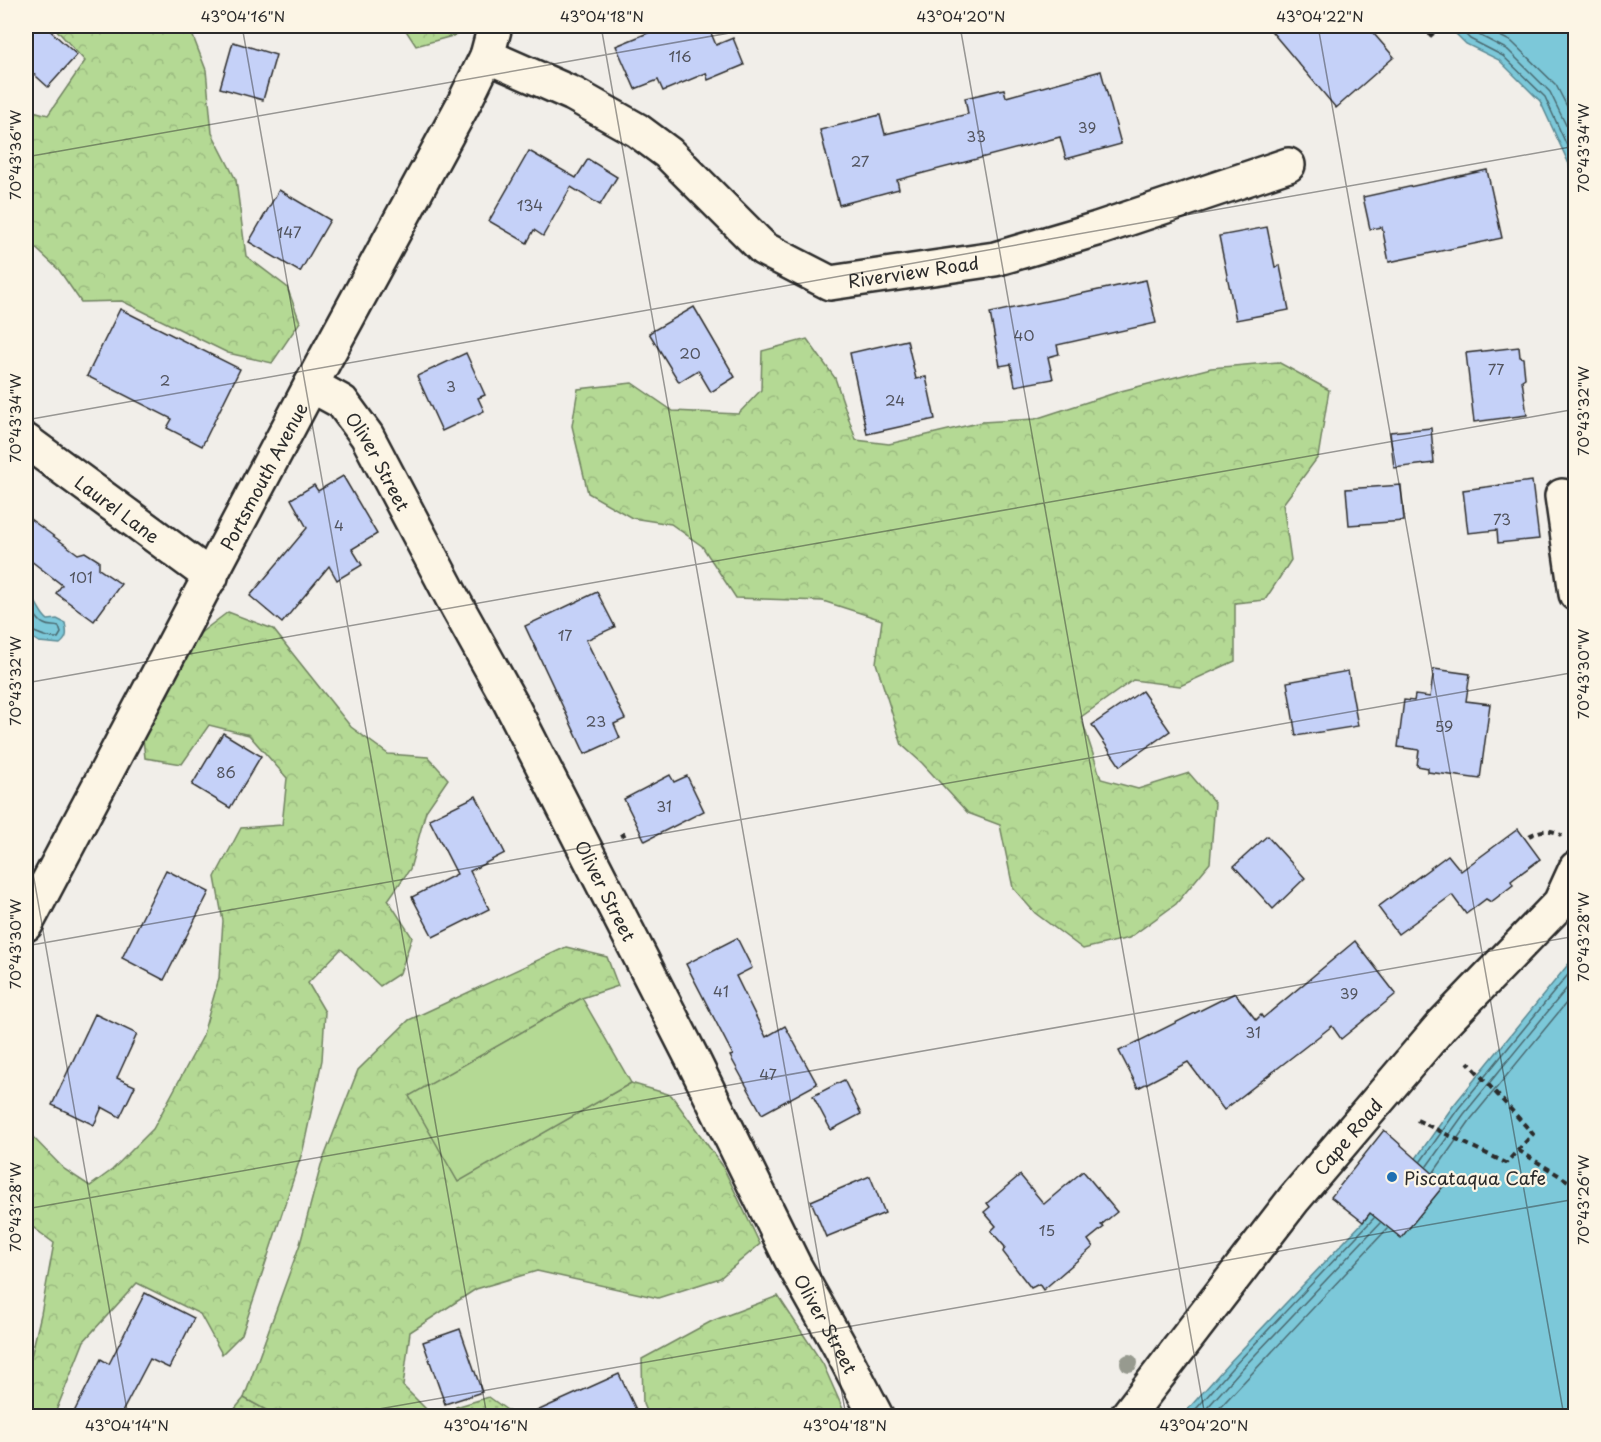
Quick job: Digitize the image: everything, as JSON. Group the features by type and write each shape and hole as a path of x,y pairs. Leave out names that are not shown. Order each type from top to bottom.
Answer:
{"street":[{"name":"Riverview Road","path":"491,41 573,94 638,130 668,153 764,249 830,283 995,259 1288,165"},
{"name":"Portsmouth Avenue","path":"26,924 160,669 211,578 311,385 464,103 491,41"},
{"name":"Oliver Street","path":"311,385 342,402 367,436 510,702 698,1070 794,1265 876,1416"},
{"name":"Laurel Lane","path":"26,441 211,578"},
{"path":"1562,496 1575,594"},
{"name":"Cape Road","path":"1127,1416 1294,1199 1442,1025 1560,903 1575,868"}],"path":[{"path":"1429,37 1441,26"},
{"path":"1529,836 1538,831 1547,830 1564,837"},
{"path":"1417,1120 1506,1163 1533,1134 1468,1062"},
{"path":"1518,1150 1575,1186"}],"green space":[{"path":"53,26 189,26 206,70 212,133 236,180 246,256 287,287 300,322 272,363 228,353 122,301 81,302 59,270 26,239 26,109 48,115 85,61"},
{"path":"403,26 460,26 456,35 416,46"},
{"path":"807,339 835,378 856,440 889,444 982,422 1035,419 1121,391 1211,368 1278,362 1329,390 1318,457 1283,504 1291,560 1265,600 1235,603 1235,661 1180,686 1133,680 1081,717 1101,779 1138,789 1189,773 1215,803 1210,863 1176,904 1129,938 1083,949 1035,913 1013,888 1000,825 968,813 922,763 902,745 876,663 882,620 823,601 736,598 702,546 671,524 632,518 588,493 572,426 578,389 632,383 673,411 738,414 761,390 762,351"},
{"path":"228,612 273,629 351,727 388,754 428,757 448,779 426,811 410,869 388,900 412,937 400,973 380,986 341,949 308,983 325,1012 322,1060 303,1150 242,1334 222,1354 200,1314 137,1283 84,1341 54,1416 34,1416 26,1398 26,1378 54,1243 26,1222 26,1130 64,1169 90,1186 112,1170 153,1129 202,1038 219,978 223,921 215,877 241,828 282,825 287,778 249,735 209,725 182,764 145,758 142,728 191,640"},
{"path":"566,947 607,957 618,986 582,998 410,1096 458,1181 631,1083 671,1095 722,1165 760,1244 720,1278 658,1298 537,1271 476,1289 410,1332 403,1386 433,1416 277,1416 244,1398 300,1244 321,1165 358,1070 409,1020"},
{"path":"582,998 631,1083 458,1182 409,1096"},
{"path":"778,1296 823,1364 846,1416 648,1416 643,1404 642,1359 712,1321"},
{"path":"489,1397 514,1415 545,1411 548,1416 448,1416 456,1407"},
{"path":"244,1398 277,1416 229,1416"}],"water":[{"path":"1448,26 1575,26 1575,198 1569,164 1540,101 1499,60 1466,44"},
{"path":"26,595 33,599 48,620 57,619 65,623 66,635 60,644 39,642 26,634"},
{"path":"1575,956 1575,1416 1182,1416 1228,1364 1363,1222 1417,1157 1453,1106"}],"building":[{"path":"26,26 45,26 77,55 48,87 26,67"},
{"path":"665,26 708,26 716,45 733,38 744,65 708,80 706,73 663,91 658,80 635,89 616,46"},
{"path":"1267,26 1367,26 1394,57 1336,108"},
{"path":"233,42 276,55 263,100 220,88"},
{"path":"1101,71 1121,144 1066,159 1060,137 897,180 899,189 839,205 820,130 880,115 885,134 968,114 965,98 1004,89 1006,97"},
{"path":"529,151 576,178 588,159 617,177 600,205 571,187 543,236 534,230 527,243 489,221"},
{"path":"1487,170 1502,238 1389,262 1382,227 1370,229 1363,197"},
{"path":"279,190 330,220 300,272 249,242"},
{"path":"1267,227 1275,267 1280,266 1289,310 1236,320 1219,236"},
{"path":"1146,280 1156,323 1057,345 1059,354 1048,357 1053,379 1015,386 1011,364 1000,366 990,313"},
{"path":"694,307 735,377 711,392 698,370 679,382 649,333"},
{"path":"120,309 240,369 202,446 167,428 172,419 87,376"},
{"path":"907,340 916,379 926,377 935,419 867,434 850,353"},
{"path":"1519,347 1520,357 1523,358 1525,378 1522,380 1527,415 1474,422 1466,353"},
{"path":"466,353 485,395 478,398 484,411 442,431 417,376"},
{"path":"1431,428 1434,463 1394,468 1390,432"},
{"path":"343,476 377,534 352,549 362,565 337,580 329,566 282,623 250,596 307,528 291,499 314,485 318,491"},
{"path":"1532,481 1539,539 1498,543 1497,530 1468,533 1463,490"},
{"path":"1401,485 1404,521 1349,525 1346,489"},
{"path":"26,516 78,554 85,552 99,561 99,569 121,584 94,621 56,593 62,585 26,557"},
{"path":"597,592 615,627 586,640 625,719 614,724 620,738 585,754 525,626"},
{"path":"1434,669 1470,674 1466,701 1490,704 1480,779 1428,772 1428,768 1417,766 1419,750 1398,747 1404,700 1414,701 1415,695 1430,697"},
{"path":"1348,671 1358,726 1296,736 1287,682"},
{"path":"1142,691 1170,731 1120,766 1092,725"},
{"path":"223,733 261,756 230,808 192,785"},
{"path":"670,775 674,782 687,776 704,811 645,841 624,799"},
{"path":"476,796 505,853 470,871 489,909 433,937 412,897 457,874 429,819"},
{"path":"1518,829 1540,859 1511,881 1513,885 1491,902 1486,899 1466,914 1452,895 1398,934 1378,907 1448,855 1461,871"},
{"path":"1267,836 1305,878 1273,909 1234,866"},
{"path":"166,870 209,892 164,980 122,958"},
{"path":"737,938 752,968 736,976 766,1037 785,1026 817,1084 762,1114 730,1056 733,1055 686,964"},
{"path":"1355,941 1396,994 1341,1039 1332,1026 1224,1110 1188,1062 1138,1088 1119,1051 1235,993 1256,1020 1261,1015 1263,1018"},
{"path":"95,1014 137,1034 117,1078 135,1086 120,1117 102,1107 94,1125 52,1105"},
{"path":"844,1080 861,1114 831,1130 813,1096"},
{"name":"Piscataqua Cafe","path":"1384,1130 1445,1184 1401,1238 1370,1213 1363,1222 1331,1197"},
{"path":"1083,1171 1117,1212 1088,1240 1093,1247 1043,1290 1039,1284 1031,1288 1003,1252 1005,1247 991,1231 996,1226 984,1212 990,1207 987,1203 1020,1175 1044,1204"},
{"path":"870,1176 885,1213 826,1237 811,1201"},
{"path":"145,1293 194,1318 169,1368 150,1359 120,1416 72,1416 101,1359 109,1364"},
{"path":"460,1329 482,1392 445,1404 423,1342"},
{"path":"619,1374 639,1416 526,1416"}],"place":[{"name":"Piscataqua Cafe","path":"1392,1177"}]}
